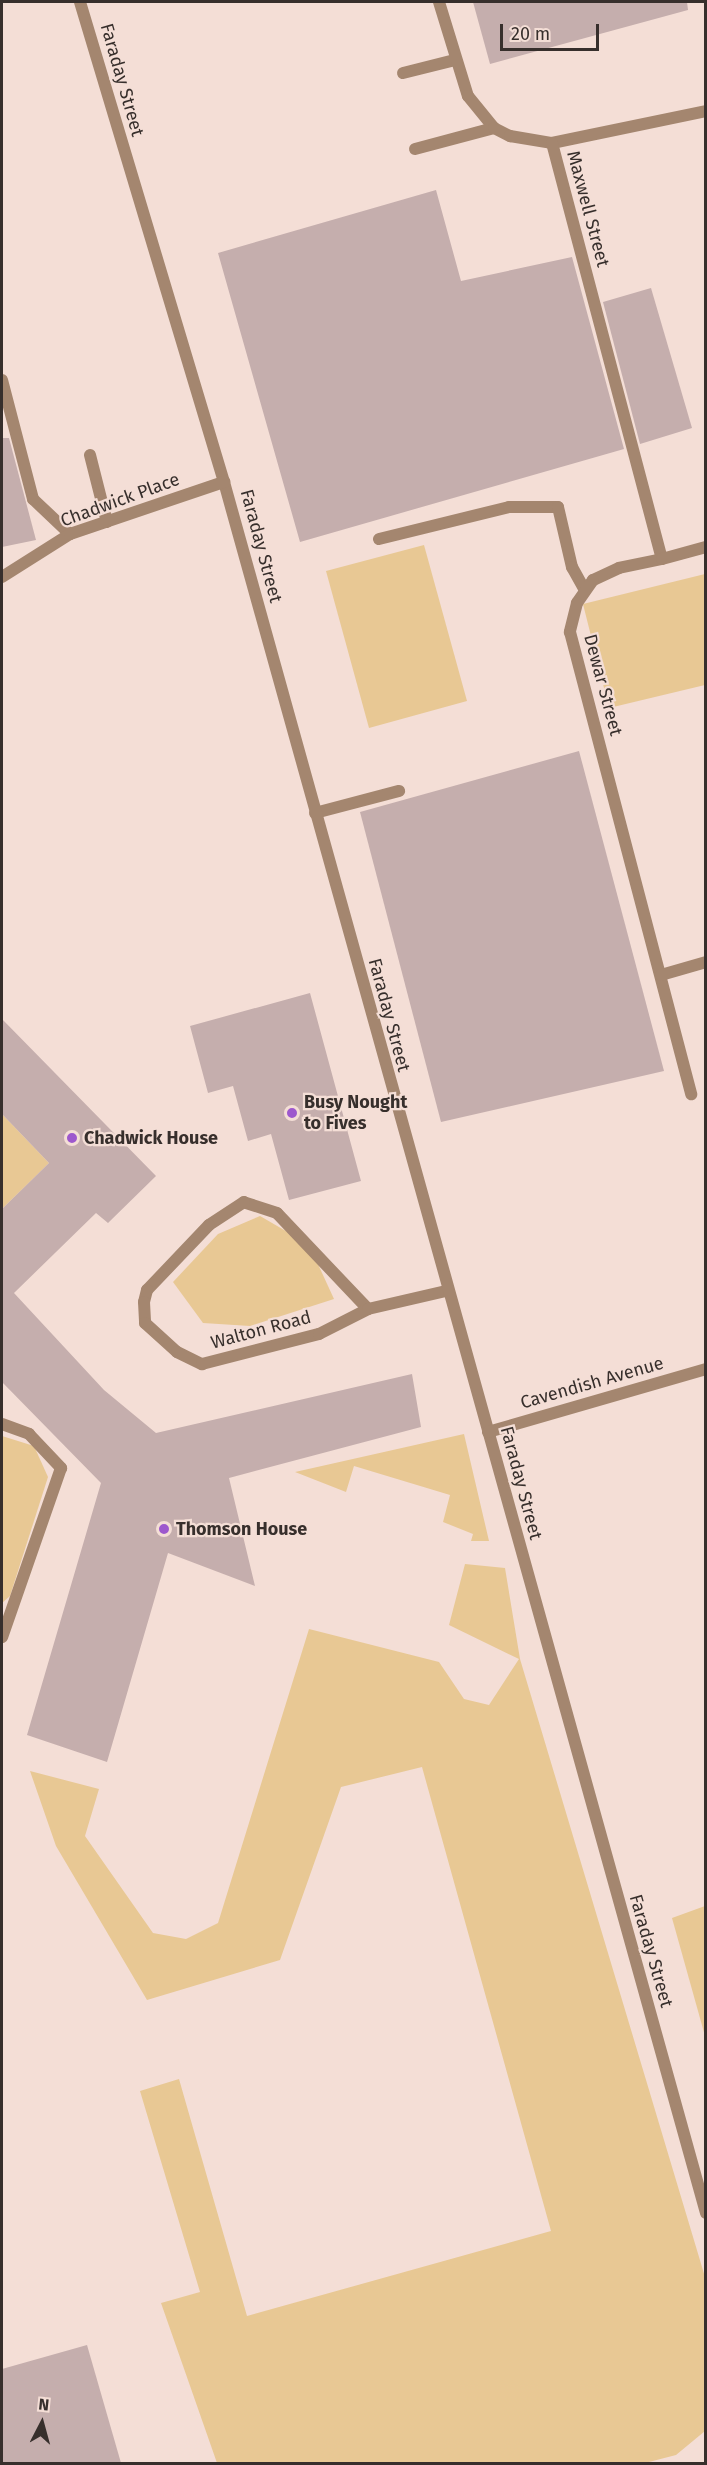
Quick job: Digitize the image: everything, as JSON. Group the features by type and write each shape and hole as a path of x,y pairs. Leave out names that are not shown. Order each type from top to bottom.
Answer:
{"street":[{"name":"Faraday Street","path":"80,2 224,482 446,1291 489,1432 705,2213"},
{"path":"416,149 494,128 468,96 455,60 439,2"},
{"path":"403,73 455,60"},
{"path":"552,143 705,111"},
{"name":"Maxwell Street","path":"494,128 531,142 552,143 607,339 662,559"},
{"path":"2,380 33,499 70,534"},
{"path":"90,455 108,522"},
{"name":"Chadwick Place","path":"2,577 70,534 224,482"},
{"path":"379,540 510,507 558,507 572,567 584,589 605,573 705,547"},
{"name":"Dewar Street","path":"584,589 571,617 572,648 691,1094"},
{"path":"315,813 399,791"},
{"path":"661,975 705,962"},
{"name":"Walton Road","path":"368,1309 277,1213 244,1202 209,1225 147,1290 144,1302 145,1323 177,1352 202,1364 319,1334 368,1309 446,1291"},
{"name":"Cavendish Avenue","path":"489,1432 705,1369"},
{"path":"2,1424 29,1434 61,1468 2,1637"}],"shaded area":[{"path":"424,545 467,701 369,728 326,571"},
{"path":"705,574 705,685 609,708 583,604"},
{"path":"2,1114 49,1163 2,1209"},
{"path":"260,1216 291,1234 317,1262 334,1299 250,1326 203,1323 173,1282 218,1234"},
{"path":"464,1434 489,1541 471,1541 473,1534 443,1522 450,1495 354,1466 346,1492 295,1472"},
{"path":"2,1436 34,1446 48,1477 10,1596 2,1603"},
{"path":"465,1564 505,1568 520,1659 705,2277 705,2431 676,2455 645,2463 217,2463 161,2303 200,2292 140,2091 179,2079 247,2316 551,2231 422,1767 341,1787 280,1960 147,2000 56,1846 30,1771 99,1789 85,1836 153,1933 186,1939 218,1923 309,1629 439,1662 464,1699 489,1705 519,1659 449,1625"},
{"path":"706,1906 705,2036 672,1918"}],"building":[{"path":"473,2 687,2 688,10 490,64"},
{"path":"436,190 461,281 572,257 624,449 300,542 218,253"},
{"path":"651,288 692,428 640,444 603,302"},
{"path":"2,438 9,438 36,540 2,547"},
{"path":"579,751 664,1071 441,1122 360,812"},
{"name":"Busy Nought to Fives","path":"310,993 361,1181 289,1200 271,1134 248,1141 233,1086 208,1093 190,1026"},
{"name":"Thomson House","path":"2,1019 156,1176 108,1223 96,1213 14,1293 104,1390 156,1433 412,1374 421,1427 229,1478 255,1586 168,1553 107,1762 27,1735 101,1483 2,1382 2,1209 49,1163 2,1114"},
{"path":"87,2345 121,2463 2,2463 2,2369"}],"place":[{"name":"Busy Nought to Fives","path":"292,1113"},
{"name":"Chadwick House","path":"72,1138"},
{"name":"Thomson House","path":"164,1529"}]}
